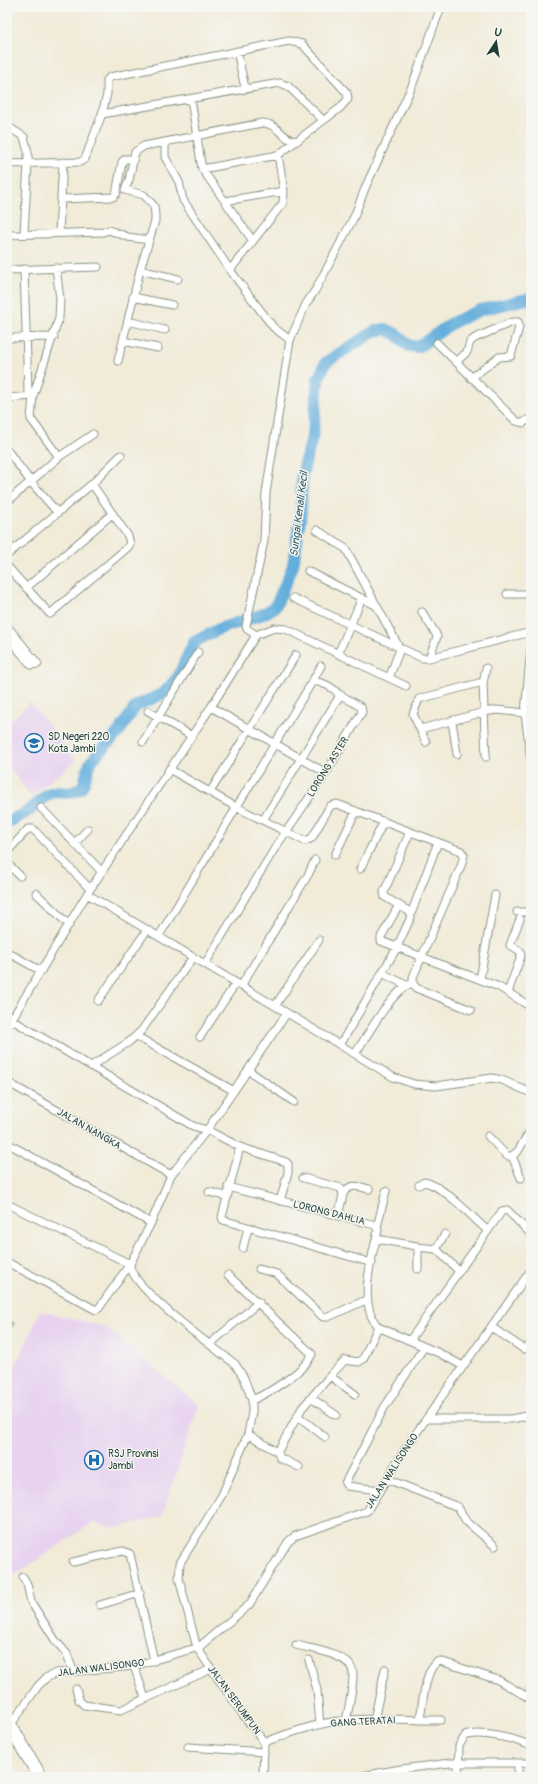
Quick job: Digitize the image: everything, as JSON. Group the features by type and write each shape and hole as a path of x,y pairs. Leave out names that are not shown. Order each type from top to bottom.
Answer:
{"street":[{"path":"256,635 247,629 247,624 264,541 266,494 290,340 306,304 316,289 354,217 366,186 412,86 441,7"},
{"path":"7,164 28,162 80,162 85,159 89,152 102,114 107,94 107,80 110,77 289,41 302,44 347,93 346,102 278,155 202,169"},
{"path":"237,51 245,88"},
{"path":"102,114 245,88 284,84 323,120"},
{"path":"191,99 202,169 253,241"},
{"path":"118,361 140,270 155,221 155,210 144,195 125,190 129,180 135,152 144,146 196,135 269,123 292,141 297,141"},
{"path":"7,126 24,137 28,152 24,233"},
{"path":"165,142 165,157 179,182 182,198 230,270 273,327 290,340"},
{"path":"230,270 283,203 284,191 278,155"},
{"path":"61,199 113,197 116,194 124,160 133,159"},
{"path":"59,233 63,162"},
{"path":"120,179 129,180"},
{"path":"225,201 284,191"},
{"path":"7,234 102,232 110,230 128,237 149,240"},
{"path":"7,270 98,267"},
{"path":"56,268 61,308 54,338 32,396 31,419 59,457"},
{"path":"24,269 28,390 32,396"},
{"path":"140,270 178,279"},
{"path":"134,297 172,305"},
{"path":"128,321 165,330"},
{"path":"456,362 467,352 470,342 475,338 512,322 518,322 519,327 511,356 499,357 471,378"},
{"path":"7,338 54,338"},
{"path":"123,341 158,348"},
{"path":"437,344 516,421 523,423 531,418"},
{"path":"7,398 32,396"},
{"path":"7,502 59,457 93,434"},
{"path":"7,450 31,482 57,512"},
{"path":"7,555 92,484 121,455"},
{"path":"7,566 50,614 124,550 129,545 130,541 92,484"},
{"path":"26,588 112,514"},
{"path":"316,530 346,549 400,649 389,678"},
{"path":"308,571 377,606"},
{"path":"507,594 531,594"},
{"path":"292,598 422,658 430,658 531,632"},
{"path":"338,654 362,598"},
{"path":"422,612 435,631 437,637 430,658"},
{"path":"7,626 38,664 31,665 7,636"},
{"path":"7,1027 9,1018 41,971 89,892 211,707 256,635 274,628 286,629 406,686"},
{"path":"531,648 525,713 531,761"},
{"path":"143,742 198,652"},
{"path":"210,792 296,655"},
{"path":"159,936 321,666"},
{"path":"486,668 483,684 486,757"},
{"path":"263,820 339,697 339,694 336,691 318,682 312,682"},
{"path":"426,742 413,714 418,699 479,683 483,684"},
{"name":"LORONG ASTER","path":"205,964 286,832 326,773 362,712 361,708 354,702 339,694"},
{"path":"211,707 301,757 326,773"},
{"path":"421,729 484,712 497,710 525,713"},
{"path":"148,711 192,736"},
{"path":"452,721 457,754"},
{"path":"169,769 236,808 305,841 312,838 330,806 337,804 461,851 464,855 452,890 410,984 394,996 355,1054"},
{"path":"41,808 102,872"},
{"path":"335,855 356,811"},
{"path":"360,869 384,821"},
{"path":"7,852 25,831 28,829 33,829 89,892 147,930 393,1077 414,1084 436,1086 492,1078 502,1080 531,1093"},
{"path":"74,844 88,829"},
{"path":"410,832 384,892 385,897 411,914"},
{"path":"340,1045 396,949 438,842"},
{"path":"200,1037 239,984 308,875 315,860"},
{"path":"8,864 20,876"},
{"path":"36,893 69,925"},
{"path":"480,980 495,895"},
{"path":"398,905 380,940 396,949 508,992 531,1007"},
{"path":"508,992 521,956 520,951 510,945 518,915 531,912"},
{"path":"98,1001 147,930"},
{"path":"275,1006 319,940"},
{"path":"7,952 41,971"},
{"path":"91,1066 129,1042 142,1030 193,957"},
{"path":"382,973 471,1010"},
{"path":"7,1262 96,1310 99,1308 130,1264 151,1223 171,1175 207,1130 287,1013"},
{"path":"9,1018 193,1126 207,1130 240,1147 286,1162 288,1164 288,1173 280,1201"},
{"path":"136,1036 234,1091"},
{"path":"248,1070 294,1102"},
{"name":"JALAN NANGKA","path":"7,1082 171,1175"},
{"path":"488,1136 507,1156 512,1156 518,1152 531,1129"},
{"path":"7,1143 151,1223"},
{"path":"240,1147 228,1187 222,1219 248,1228 372,1263"},
{"path":"512,1156 521,1178"},
{"path":"303,1178 340,1188 343,1193"},
{"path":"419,1185 424,1182 428,1183 444,1192 488,1231"},
{"path":"338,1216 343,1193 347,1188 353,1186 369,1189"},
{"name":"LORONG DAHLIA","path":"228,1187 373,1224 377,1227 378,1230 366,1300 372,1317 378,1327"},
{"path":"377,1227 386,1191"},
{"path":"209,1192 226,1196"},
{"path":"7,1204 130,1264"},
{"path":"410,1340 502,1211 505,1210 531,1234"},
{"path":"243,1248 248,1228"},
{"path":"436,1249 445,1234"},
{"path":"376,1239 436,1249 459,1271"},
{"path":"418,1247 418,1269"},
{"path":"130,1264 131,1271 150,1295 240,1370 252,1400 273,1390 304,1366 312,1354 310,1350 259,1302 228,1275"},
{"path":"259,1269 277,1274 324,1317 328,1317 366,1300"},
{"name":"JALAN WALISONGO","path":"9,1726 42,1682 56,1673 134,1666 197,1648 249,1605 288,1542 295,1536 365,1512 405,1449 531,1270"},
{"path":"210,1344 259,1302"},
{"path":"277,1451 282,1446 298,1416 311,1398 345,1360 362,1362 378,1327 410,1340 463,1366"},
{"path":"491,1327 524,1349 531,1345"},
{"path":"380,1490 347,1486 345,1484 382,1410 424,1347"},
{"path":"330,1376 356,1394"},
{"path":"311,1398 336,1415"},
{"name":"JALAN SERUMPUN","path":"252,1400 252,1412 248,1434 222,1496 180,1563 179,1578 197,1648 243,1715 264,1742 263,1777"},
{"path":"427,1419 511,1419 531,1415"},
{"path":"298,1416 325,1437"},
{"path":"248,1434 277,1451 280,1458 299,1467"},
{"path":"387,1479 458,1507 466,1521 495,1546"},
{"path":"73,1562 123,1551 127,1552 132,1559 154,1661"},
{"path":"23,1578 27,1584 31,1602 55,1640 66,1654 72,1665 73,1671"},
{"path":"100,1605 140,1593"},
{"path":"296,1645 335,1655 342,1658 351,1666 353,1674 346,1721"},
{"path":"309,1660 317,1690 320,1725"},
{"path":"420,1720 426,1684 431,1668 436,1662 440,1661 498,1680 530,1698 531,1686"},
{"path":"134,1666 145,1698"},
{"path":"76,1689 79,1700 84,1705 118,1710 129,1707 145,1698 211,1669"},
{"path":"374,1720 385,1669"},
{"path":"7,1714 10,1738 37,1777"},
{"name":"GANG TERATAI","path":"264,1742 320,1725 346,1721 441,1720"},
{"path":"9,1726 44,1777"},
{"path":"458,1777 459,1746 461,1740 470,1734 519,1740 531,1746"},
{"path":"188,1747 264,1752"},
{"path":"518,1763 518,1777"},
{"path":"357,1777 372,1776 401,1769 458,1764 531,1763"}],"shaded area":[{"name":"SD Negeri 220 Kota Jambi","path":"30,702 76,761 31,796 7,765 7,725"},
{"name":"RSJ Provinsi Jambi","path":"40,1311 105,1327 199,1405 162,1516 117,1528 92,1523 7,1580 7,1378 12,1375"}],"waterway":[{"name":"Sungai Kenali Kecil","path":"7,823 30,810 48,794 54,792 70,793 80,789 84,783 90,763 119,732 136,706 164,693 178,677 194,642 219,629 263,614 275,607 293,565 301,513 302,475 313,434 318,380 326,362 375,331 386,329 396,334 409,346 418,347 452,323 480,310 531,298"}],"place":[{"name":"SD Negeri 220 Kota Jambi","path":"34,743"},
{"name":"RSJ Provinsi Jambi","path":"94,1460"}]}
